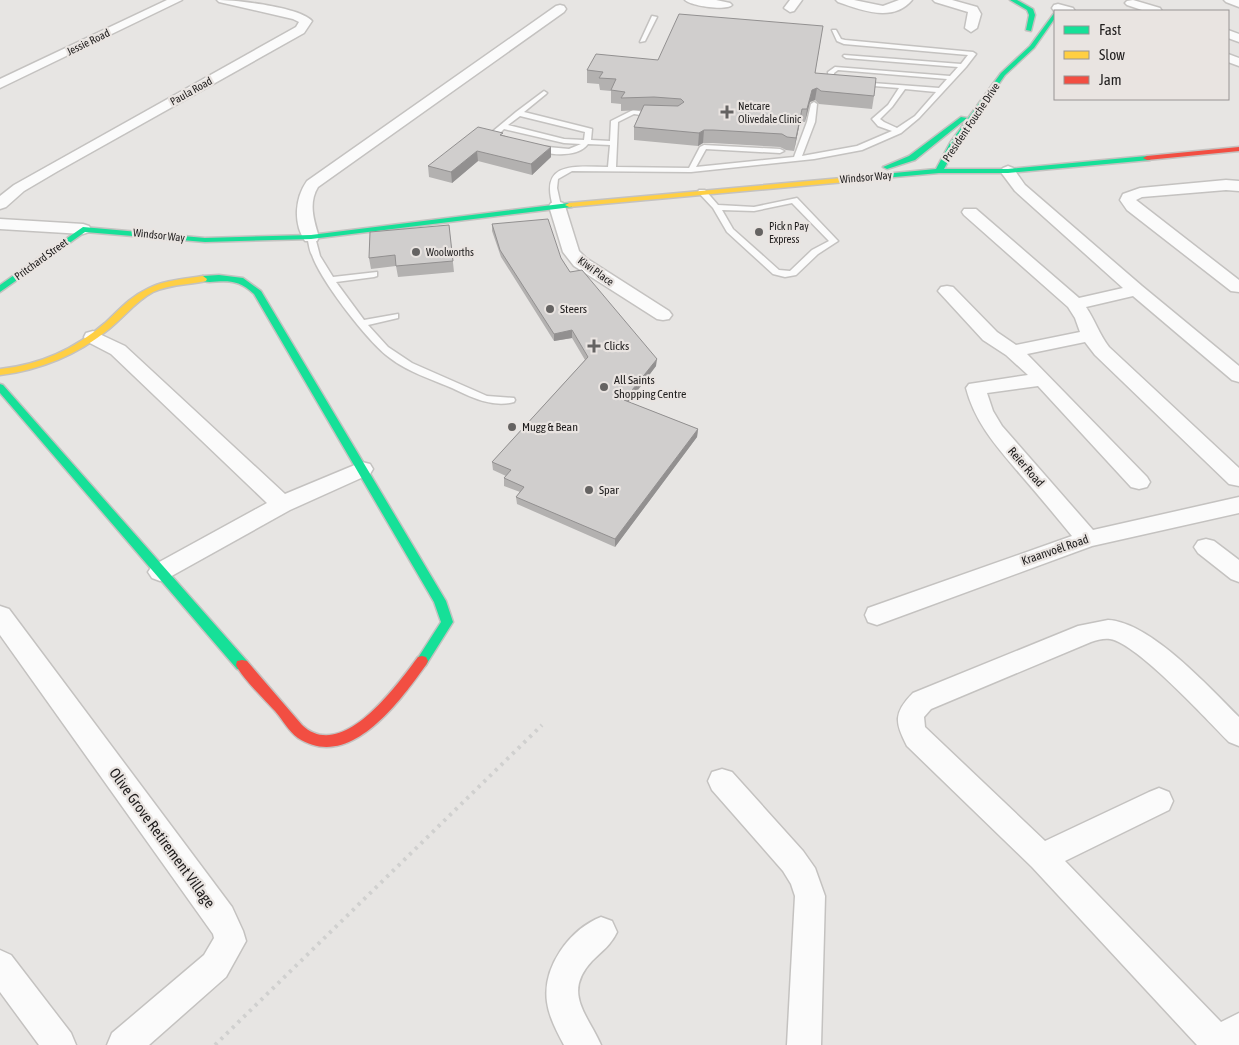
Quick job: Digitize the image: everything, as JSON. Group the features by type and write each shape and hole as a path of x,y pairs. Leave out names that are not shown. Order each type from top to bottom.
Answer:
{"street":[{"name":"Jessie Road","path":"1,82 176,0"},
{"name":"Paula Road","path":"0,204 19,188 52,168 300,30 306,21 297,16 223,0"},
{"path":"691,0 726,5"},
{"path":"842,0 886,10 896,8 906,0"},
{"path":"939,0 973,10 975,14 971,28"},
{"path":"1013,0 1030,9 1032,15 1024,37"},
{"path":"1026,0 1054,7"},
{"path":"1230,0 1239,3"},
{"path":"1131,3 1153,10"},
{"name":"President Fouche Drive","path":"1003,74 1003,66 1024,37 1054,7"},
{"name":"President Fouche Drive","path":"939,171 959,136 1003,74 1012,68 1038,41 1054,7"},
{"path":"310,232 304,198 306,191 312,184 560,9"},
{"path":"829,180 890,166 912,158 955,122 975,113"},
{"path":"959,136 964,147"},
{"name":"Windsor Way","path":"83,229 128,232 142,230 310,232 435,214 493,213 939,171 1008,171 1239,148"},
{"path":"976,162 992,172"},
{"path":"1008,171 1020,188 1136,290 1239,376"},
{"path":"1236,287 1133,207 1128,200 1129,197 1140,193 1226,185 1239,186"},
{"name":"Kiwi Place","path":"557,206 571,252 580,262 663,315"},
{"path":"970,212 1075,304 1084,318 1090,336 1102,352 1237,479"},
{"path":"0,224 83,229"},
{"name":"Pritchard Street","path":"0,289 83,229"},
{"path":"216,279 240,279 248,282 258,293 440,600 447,622 432,650 374,717 360,730 345,739 331,741 309,738 160,572 2,390 6,386 8,372 62,353 92,337 142,296 160,286 216,279"},
{"path":"1075,304 1136,290"},
{"path":"947,291 990,336 1013,351 1042,379 1139,482"},
{"path":"1013,351 1090,336"},
{"path":"92,337 118,350 282,504"},
{"name":"Reier Road","path":"1042,379 976,388 985,416 995,431 1088,539"},
{"path":"160,572 282,504 362,469"},
{"name":"Kraanvoël Road","path":"877,615 1088,539 1239,505"},
{"path":"1206,547 1239,572"},
{"name":"Olive Grove Retirement Village","path":"0,616 221,918 228,931 230,941 224,954 215,966 124,1045"},
{"path":"1226,1039 1042,856 918,738 910,726 910,716 922,701 1087,633 1113,629 1131,637 1151,651 1239,734"},
{"path":"722,781 793,861 804,878 810,896 804,1045"},
{"path":"1042,856 1159,801"},
{"path":"584,1045 569,1023 562,1005 563,985 568,967 576,955 601,932"},
{"path":"0,966 59,1045"}],"lane":[{"path":"642,41 654,18"},
{"path":"557,206 552,188 558,174 571,169 691,170 839,154 859,148 898,130 917,117 973,54 844,42 838,40 834,31"},
{"path":"846,56 964,66"},
{"path":"840,80 828,82 831,72 838,68 953,78"},
{"path":"849,81 942,90"},
{"path":"898,130 882,124 876,119 890,106 903,87"},
{"path":"509,141 495,135 502,126 544,93"},
{"path":"797,159 811,122 814,104"},
{"path":"612,168 615,121 625,114 633,112 666,116"},
{"path":"518,113 589,131 585,143 572,152 566,153 528,146"},
{"path":"502,126 564,141 614,143"},
{"path":"691,170 704,148 780,151"},
{"path":"794,200 796,183"},
{"path":"702,192 716,207 730,230 761,260 776,272 789,274 796,271 815,252 834,241 794,200"},
{"path":"716,207 754,209 794,200"},
{"path":"310,232 316,255 331,280 380,345 393,356 410,366 480,396 497,402 510,400"},
{"path":"331,280 374,274"},
{"path":"364,323 395,316"}],"path":[{"path":"214,1045 542,725"}],"building":[{"path":"679,14 823,26 815,73 876,78 874,96 821,91 817,88 812,90 807,109 802,109 796,138 787,137 782,134 713,130 704,130 699,133 634,127 644,105 678,106 684,102 681,99 654,97 621,98 625,92 611,90 616,79 599,78 603,72 587,70 596,54 658,60"},
{"path":"478,127 503,133 500,135 551,147 531,164 477,151 451,172 428,166"},
{"name":"All Saints Shopping Centre","path":"548,219 561,258 570,272 582,270 657,359 624,400 698,429 615,539 516,497 524,487 504,478 511,470 492,462 588,357 572,330 554,334 500,250 492,224"},
{"path":"449,225 453,261 396,266 395,255 369,258 370,232"}],"traffic: fast":[{"path":"1013,0 1030,9 1032,15 1029,30"},
{"path":"939,171 954,143 1003,74 1032,47 1054,15"},
{"path":"887,167 912,158 963,118"},
{"path":"842,180 939,171 1008,171 1147,158"},
{"path":"0,289 83,229 205,240 311,237 569,205"},
{"path":"203,279 233,278 246,283 258,293 440,601 447,622 422,661"},
{"path":"0,387 242,665"}],"traffic: slow":[{"path":"569,205 842,180"},
{"path":"0,372 43,363 71,351 96,335 133,302 151,290 170,284 203,279"}],"traffic: jam":[{"path":"1147,158 1239,149"},
{"path":"242,665 300,732 320,741 338,740 355,733 371,721 400,690 422,661"}],"place":[{"name":"Netcare Olivedale Clinic","path":"727,112"},
{"name":"Pick n Pay Express","path":"759,232"},
{"name":"Woolworths","path":"416,252"},
{"name":"Steers","path":"550,309"},
{"name":"Clicks","path":"594,346"},
{"name":"All Saints Shopping Centre","path":"604,387"},
{"name":"Mugg & Bean","path":"512,427"},
{"name":"Spar","path":"589,490"}]}
